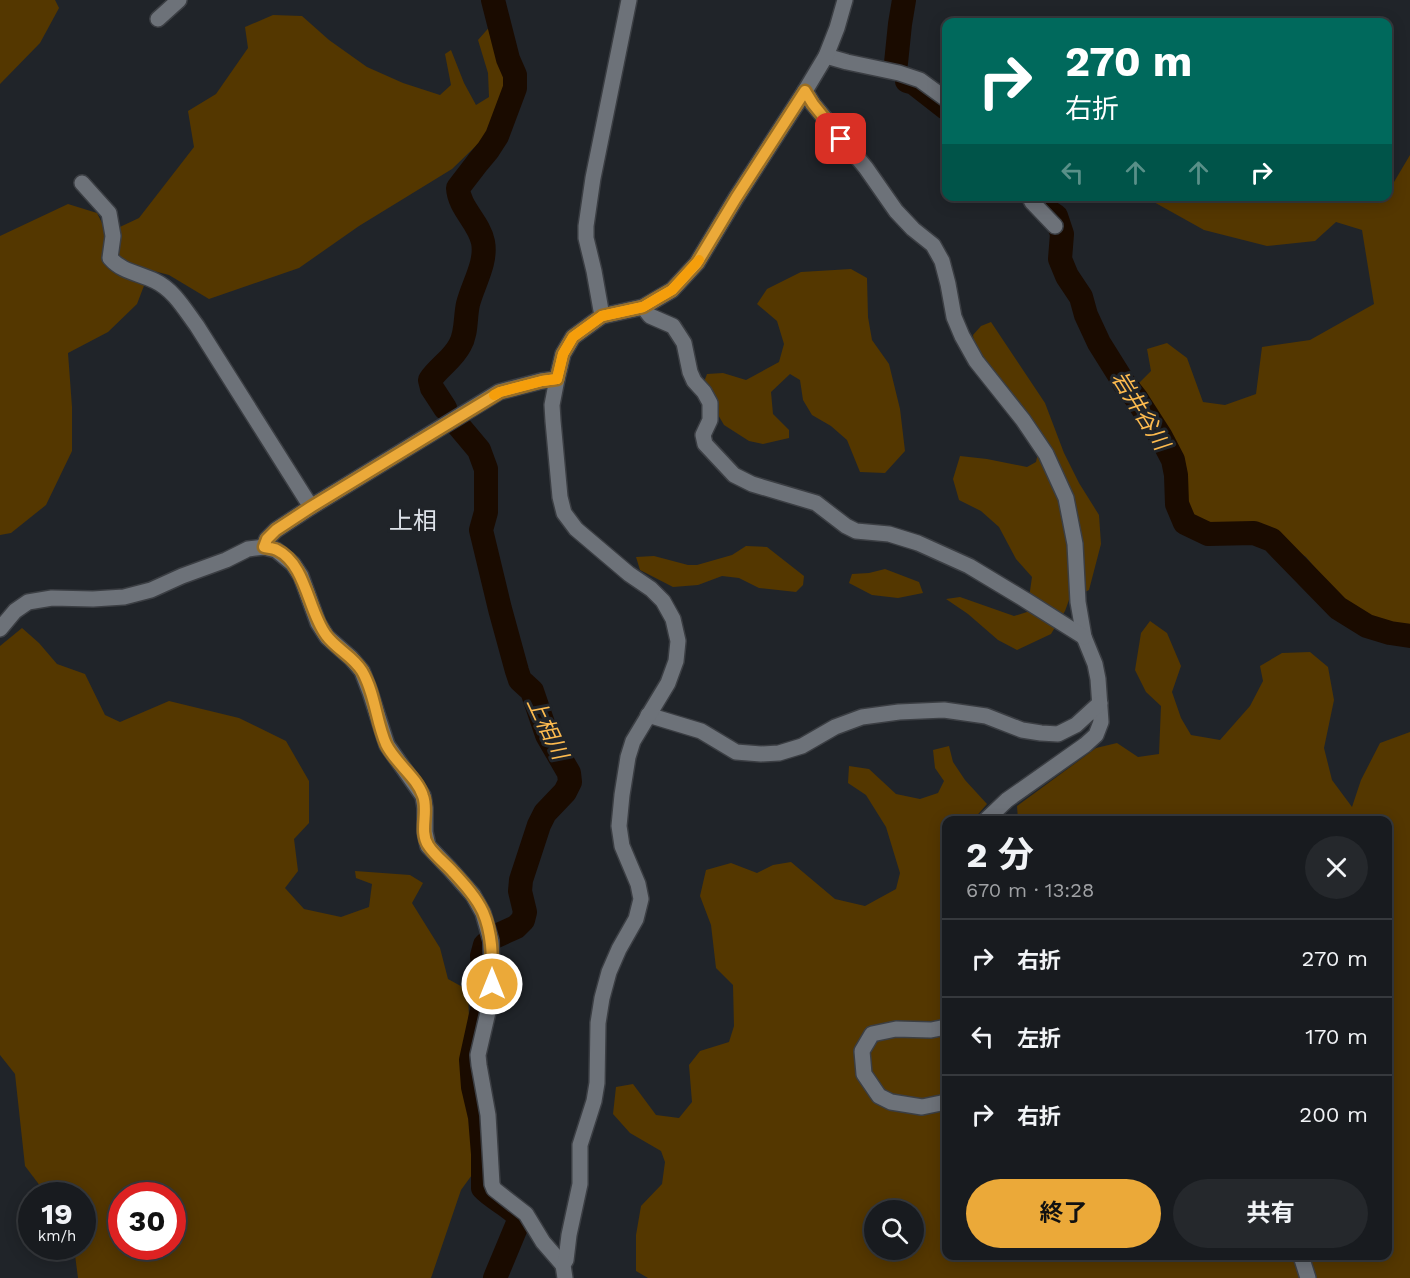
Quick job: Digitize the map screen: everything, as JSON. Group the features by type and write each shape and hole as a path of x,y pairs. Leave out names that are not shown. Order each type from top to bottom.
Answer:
{"street":[{"path":"158,19 179,0"},
{"path":"602,316 585,226 629,0"},
{"path":"564,1272 580,1184 580,1145 596,1092 598,1023 602,998 609,972 636,919 642,899 622,846 619,826 621,795 633,741 668,683 676,661 678,641 673,619 663,601 576,529 564,513 560,497 552,405 557,379 563,354 573,337 602,316 643,307 672,290 697,263 826,56 845,0"},
{"path":"826,56 920,80 942,96"},
{"path":"805,91 813,104 866,168 896,211 933,245 942,261 954,316 962,336 976,361 1023,420 1046,454 1066,498 1075,543 1078,602 1084,638 1095,664 1098,679 1101,722 1096,735 1007,800 990,816"},
{"path":"82,183 109,213 114,236 110,258 117,266 158,282 177,298 311,507"},
{"path":"1032,201 1054,226"},
{"path":"643,307 650,316 673,326 684,343 690,372 710,403 710,420 703,435 705,444 734,475 752,484 816,503 856,531 889,534 918,543 969,566 1084,638"},
{"path":"264,547 267,539 276,530 311,507 500,392 557,379"},
{"path":"0,629 15,611 28,602 52,598 124,597 151,590 182,576 226,561 248,549 264,547 276,550 293,564 301,576 318,622 327,637 362,671 387,745 423,796 426,842 473,895 483,912 492,957 491,999 478,1055 488,1115 492,1184 494,1189 526,1214 564,1272"},
{"path":"648,715 701,731 736,752 761,754 779,753 802,746 835,727 862,717 899,712 944,710 986,716 1022,730 1058,734 1076,725 1100,703"},
{"path":"942,1028 931,1030 896,1029 872,1034 862,1051 864,1074 879,1096 891,1102 922,1107 942,1103"},
{"path":"1301,1260 1308,1278"}],"shaded area":[{"path":"0,0 55,0 59,8 40,43 0,84"},
{"path":"273,15 302,16 329,40 367,67 403,83 440,95 451,85 445,54 451,50 464,83 476,105 489,97 488,73 478,40 493,23 509,84 501,111 480,142 452,169 359,226 299,268 209,299 169,275 150,270 137,304 108,332 68,353 72,451 46,505 11,533 0,535 0,236 68,204 97,213 107,233 139,218 194,147 188,111 216,94 248,48 245,27"},
{"path":"1410,155 1410,629 1375,621 1347,606 1306,557 1261,525 1220,528 1189,518 1181,498 1178,457 1136,386 1151,371 1147,349 1167,343 1187,358 1203,402 1225,405 1256,394 1262,347 1310,340 1374,304 1362,230 1336,222 1315,241 1267,246 1204,230 1152,201 1392,201 1392,182"},
{"path":"851,269 867,278 868,317 872,340 889,364 900,409 905,451 885,473 860,472 847,440 831,426 812,415 803,400 800,380 790,374 771,392 773,414 789,430 789,438 763,444 749,441 724,425 704,382 707,374 723,373 746,380 779,362 784,344 777,321 757,304 767,289 801,272"},
{"path":"991,322 1045,403 1064,453 1099,515 1101,544 1089,590 1069,600 1051,634 1017,650 998,640 968,614 946,599 960,597 1014,616 1027,612 1032,577 1016,559 999,527 981,511 959,500 953,479 960,456 1027,467 1036,462 1041,439 1008,387 975,350 973,335 981,326"},
{"path":"746,546 767,547 804,576 803,585 796,592 759,588 739,578 722,576 698,585 673,587 640,570 636,557 654,556 688,565 697,565 732,555"},
{"path":"885,569 919,582 923,593 898,598 872,595 849,583 852,574"},
{"path":"1150,621 1167,633 1181,666 1172,692 1181,718 1191,735 1220,740 1250,706 1263,681 1260,666 1282,653 1310,652 1328,667 1334,700 1324,748 1332,780 1352,807 1361,780 1380,743 1410,732 1410,1278 648,1278 636,1271 636,1235 641,1206 662,1184 665,1162 661,1151 630,1133 613,1114 616,1087 633,1084 656,1115 679,1118 692,1102 689,1065 700,1051 729,1042 734,1026 733,985 716,968 711,925 700,896 706,870 731,863 757,873 773,865 791,862 835,899 865,906 896,889 900,873 886,827 866,795 848,783 849,766 869,769 896,794 920,799 938,793 944,781 935,768 933,750 949,746 953,762 965,780 987,804 976,816 942,816 942,1260 1392,1260 1392,816 1018,816 1017,806 1096,748 1117,743 1138,757 1159,754 1161,706 1146,692 1135,670 1141,633"},
{"path":"22,628 57,664 85,674 105,715 120,722 169,701 239,718 286,741 309,781 309,823 294,839 298,871 285,888 304,909 341,917 369,907 372,884 356,878 355,871 410,875 423,883 412,903 440,948 448,979 468,990 469,1019 464,1067 473,1120 477,1168 461,1190 431,1278 78,1278 76,1260 96,1260 96,1182 37,1182 25,1166 15,1074 0,1055 0,646"}],"waterway":[{"name":"上相川","path":"445,408 432,388 430,380 454,355 462,340 468,304 484,250 481,235 462,202 458,188 497,136 515,88 515,75 508,59 493,0"},
{"name":"岩井谷川","path":"896,63 904,0"},
{"name":"岩井谷川","path":"907,81 914,83 942,105"},
{"name":"岩井谷川","path":"1042,207 1056,216 1062,234 1060,259 1067,276 1081,297 1086,315 1099,343 1161,437 1173,460 1177,504 1185,523 1208,534 1254,533 1272,540 1338,608 1367,626 1410,636"},
{"name":"上相川","path":"458,425 479,450 486,469 486,512 481,530 517,671 520,680 532,691 547,735 569,773 570,782 565,792 545,813 539,825 521,880 520,891 525,912 523,920 516,927 494,937 485,945 482,956 484,982 482,1010 471,1060 473,1087 480,1117 483,1188 520,1218 495,1278"}],"slow traffic":[{"path":"494,395 557,379 563,354 573,337 602,316 643,307 672,290 699,260"}],"district":[{"name":"上相","path":"413,521"}],"route":[{"path":"492,984 491,941 483,912 473,895 426,842 423,796 387,745 362,671 327,637 312,608 301,576 282,554 264,547 267,539 276,530 311,507 500,392 557,379 563,354 573,337 602,316 643,307 672,290 697,263 805,91 841,139"}]}
